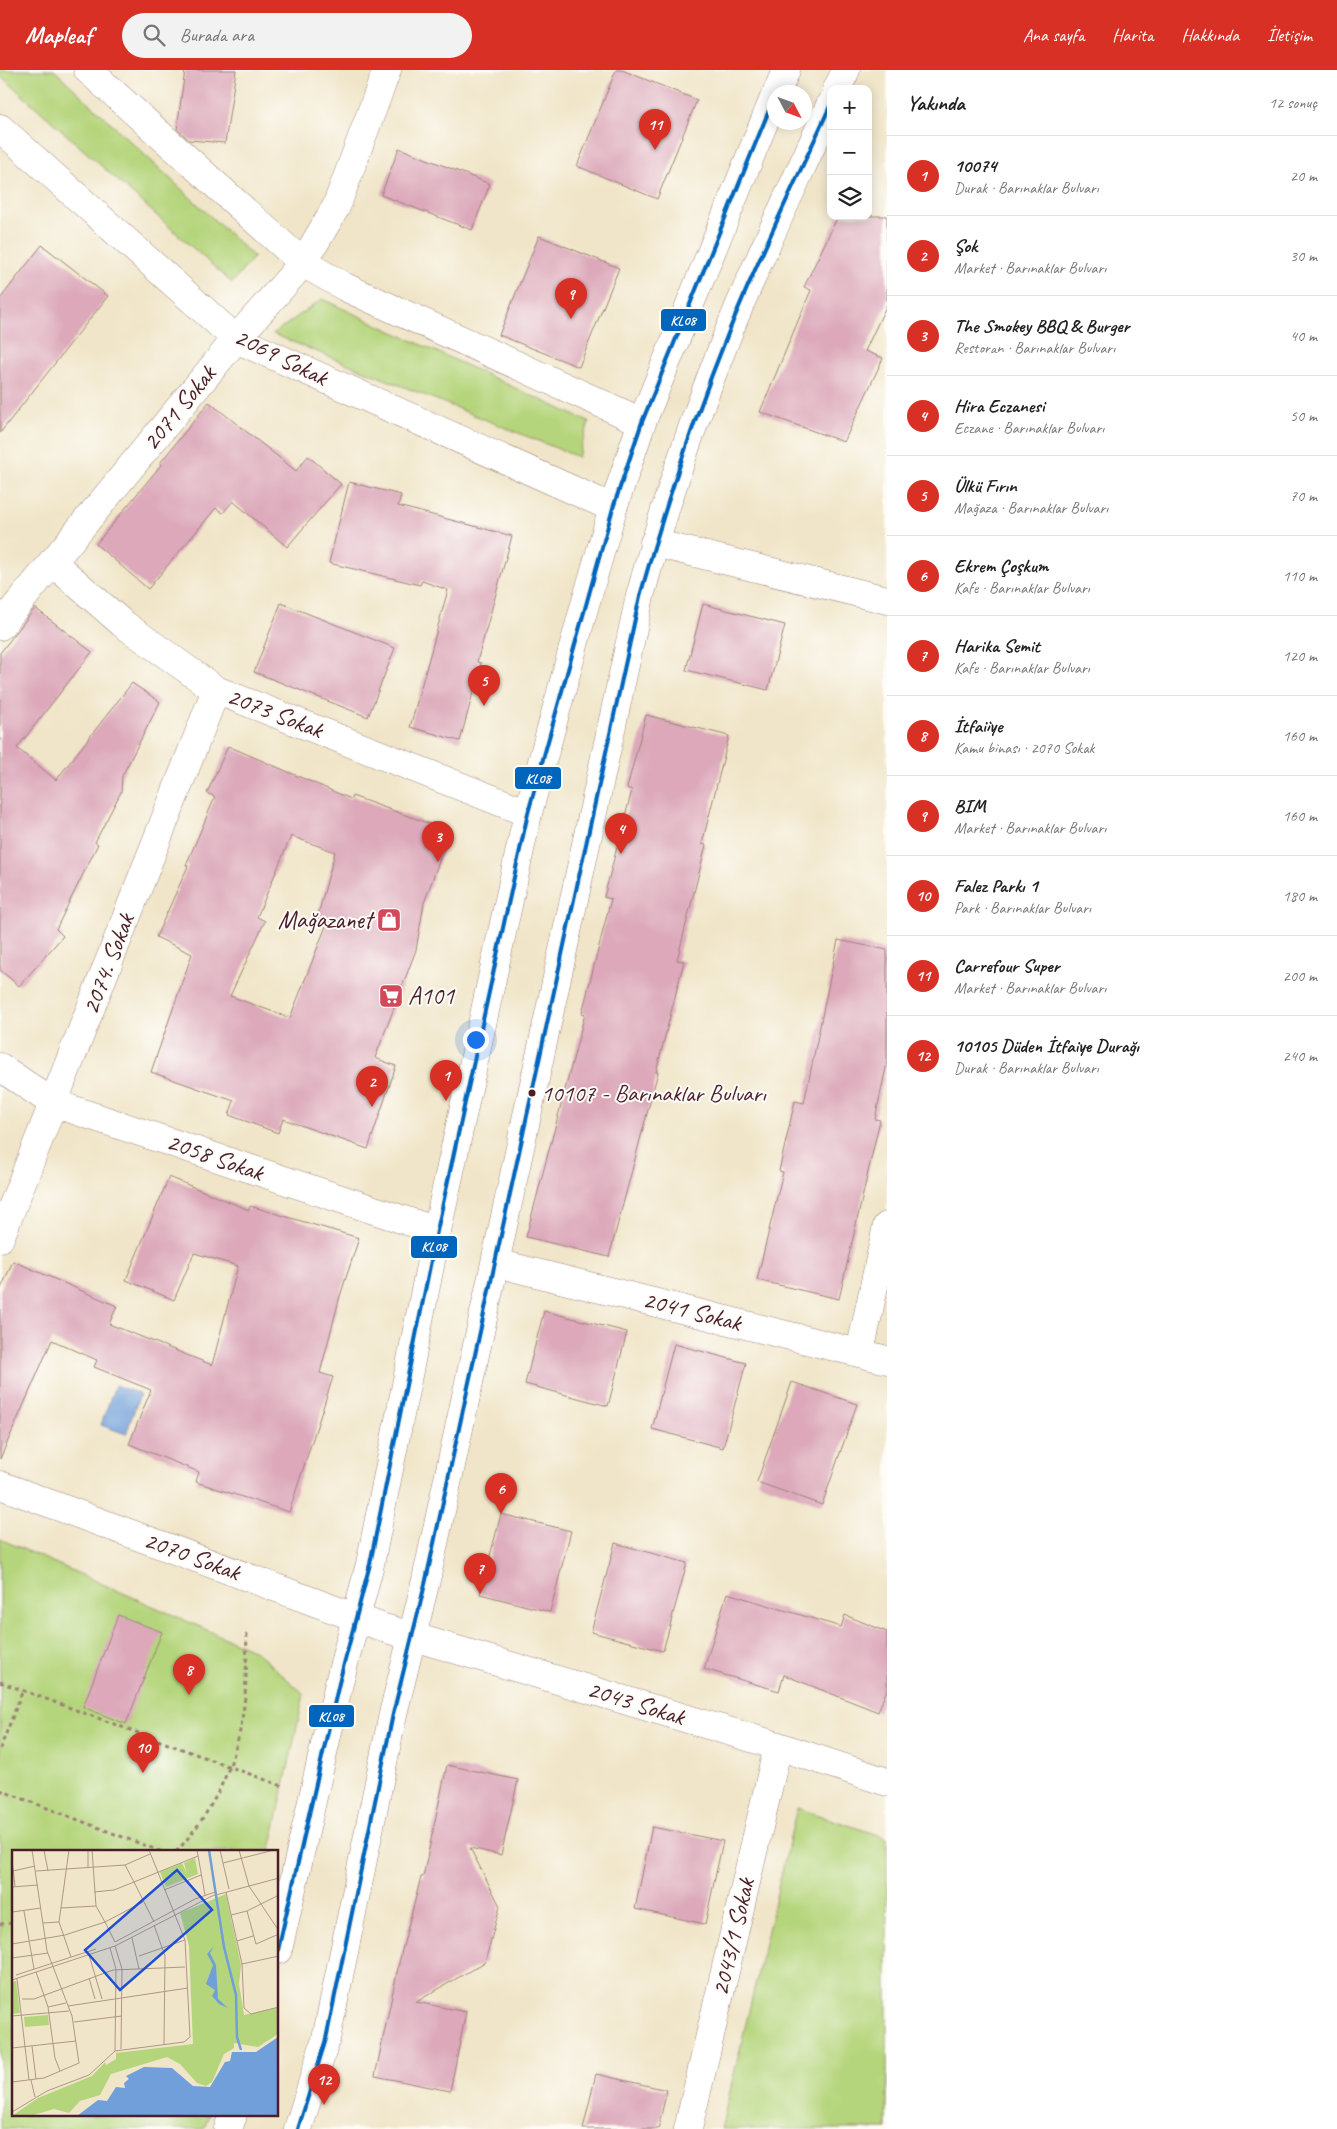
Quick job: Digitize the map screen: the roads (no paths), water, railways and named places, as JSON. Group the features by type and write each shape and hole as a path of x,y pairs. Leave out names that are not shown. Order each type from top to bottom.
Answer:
{"street":[{"path":"88,70 302,263 345,287 642,422"},
{"name":"2071 Sokak","path":"0,626 236,339 302,263 336,208 387,70"},
{"path":"839,85 846,70"},
{"path":"279,1946 339,1683 370,1564 437,1231 528,813 613,508 642,422 778,81"},
{"path":"298,2129 326,2039 393,1714 496,1263 640,596 654,544 687,440 729,330 827,112"},
{"name":"2069 Sokak","path":"0,128 236,339 613,508"},
{"path":"654,544 887,600"},
{"name":"2073 Sokak","path":"52,562 122,623 216,690 528,813"},
{"name":"2074. Sokak","path":"0,1238 216,690"},
{"name":"2058 Sokak","path":"0,1067 54,1103 437,1231"},
{"path":"860,1352 887,1226"},
{"name":"2041 Sokak","path":"496,1263 887,1360"},
{"name":"2070 Sokak","path":"0,1485 384,1628"},
{"name":"2043 Sokak","path":"384,1628 778,1746 887,1782"},
{"name":"2043/1 Sokak","path":"688,2129 778,1746"},
{"path":"228,2129 233,2116"}],"water":[{"path":"115,1385 140,1394 126,1434 101,1425"}],"place":[{"name":"Carrefour Super","path":"655,150"},
{"name":"BIM","path":"571,319"},
{"name":"Ülkü Fırın","path":"484,706"},
{"name":"Hira Eczanesi","path":"621,854"},
{"name":"The Smokey BBQ & Burger","path":"438,862"},
{"name":"Mağazanet","path":"389,920"},
{"name":"A101","path":"391,996"},
{"name":"10107 - Barınaklar Bulvarı","path":"532,1093"},
{"name":"10074","path":"446,1101"},
{"name":"Şok","path":"372,1107"},
{"name":"Ekrem Çoşkum","path":"501,1514"},
{"name":"Harika Semit","path":"480,1594"},
{"name":"İtfaiiye","path":"189,1695"},
{"name":"Falez Parkı 1","path":"143,1773"},
{"name":"10105 Düden İtfaiye Durağı","path":"324,2105"}]}
